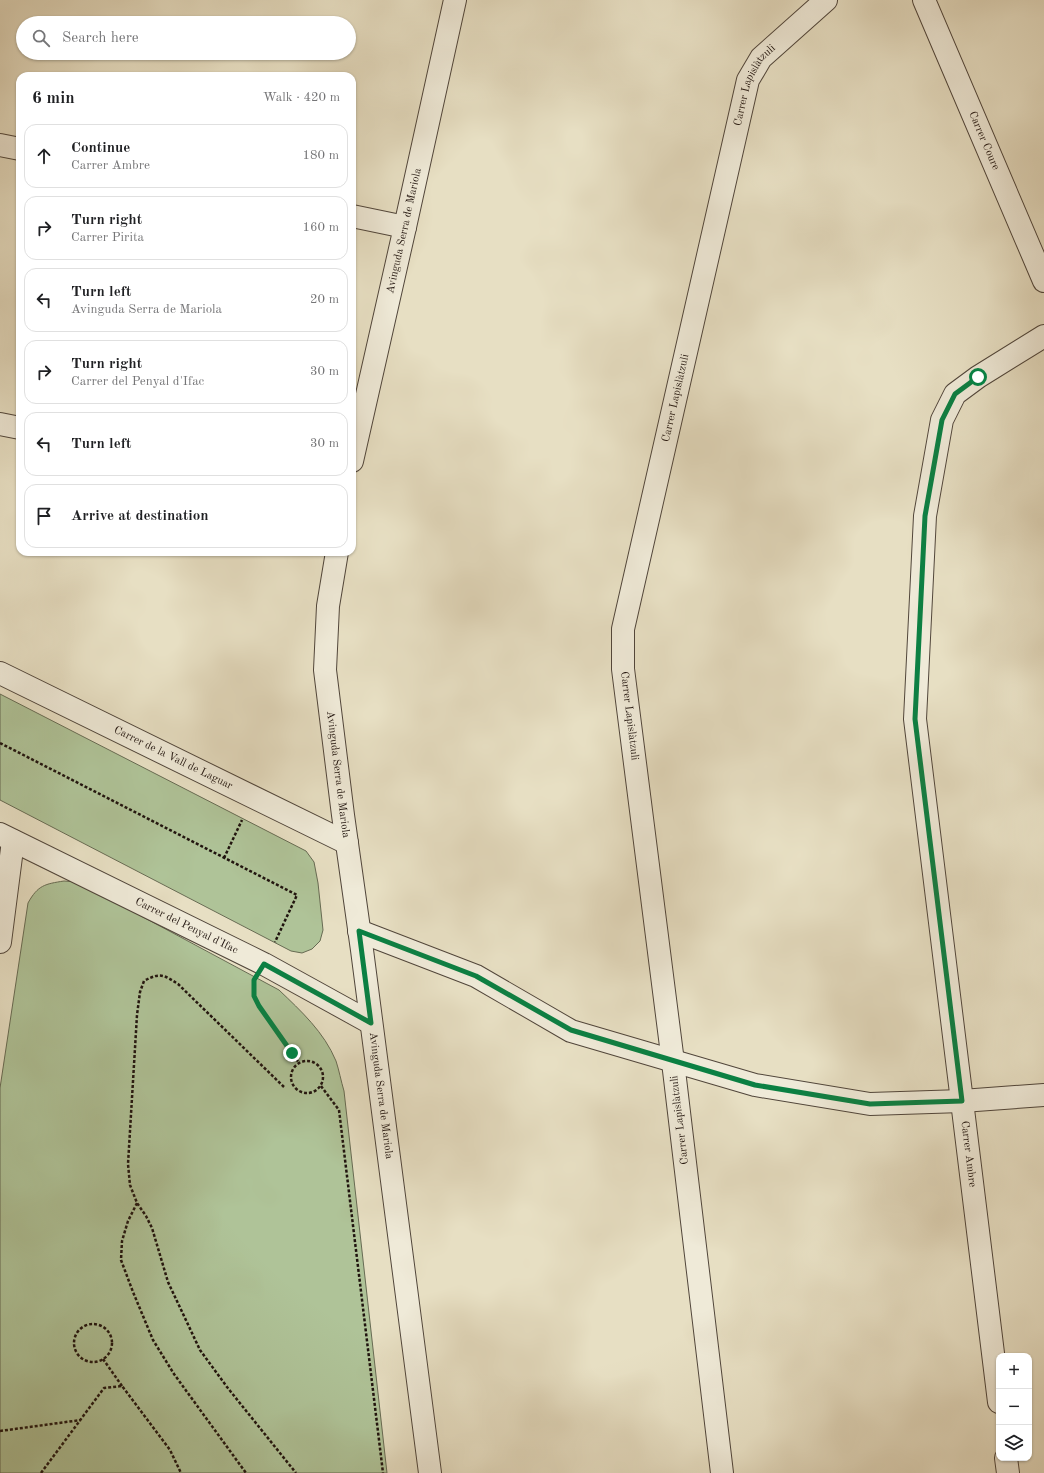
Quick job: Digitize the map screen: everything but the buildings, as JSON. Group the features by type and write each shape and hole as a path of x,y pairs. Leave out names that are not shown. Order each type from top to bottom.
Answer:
{"street":[{"name":"Avinguda Serra de Mariola","path":"356,443 454,0"},
{"name":"Carrer Lapislàtzuli","path":"722,1473 673,1062 623,669 623,629 748,80 761,58 826,0"},
{"name":"Carrer Coure","path":"924,0 1044,281"},
{"path":"0,145 16,148"},
{"path":"356,217 405,227"},
{"name":"Carrer Ambre","path":"997,1389 915,719 925,516 942,420 955,394 978,377 1044,336"},
{"path":"0,424 16,427"},
{"name":"Avinguda Serra de Mariola","path":"335,556 328,606 325,670 430,1473"},
{"name":"Carrer de la Vall de Laguar","path":"0,673 347,843"},
{"path":"0,942 7,837"},
{"name":"Carrer del Penyal d'Ifac","path":"7,837 264,964 371,1023"},
{"path":"359,931 476,976 571,1030 673,1062 755,1085 870,1104 962,1101 1044,1094"},
{"path":"1006,1461 1008,1473"}],"path":[{"path":"0,743 297,895 264,964 254,980 254,996 259,1006 299,1063"},
{"path":"224,858 244,818"},
{"path":"284,1087 178,984 164,975 153,976 144,981 140,992 137,1015 128,1164 130,1185 137,1203 152,1228 168,1282 200,1350 227,1387 296,1473"},
{"path":"310,1061 319,1066 323,1076 323,1081 321,1086 313,1092 308,1093 294,1087 291,1076 295,1066 299,1063 310,1061"},
{"path":"321,1086 339,1110 383,1473"},
{"path":"137,1203 128,1221 122,1241 121,1260 133,1292 153,1340 174,1374 246,1473"},
{"path":"98,1325 104,1328 108,1333 112,1344 108,1355 103,1359 98,1362 92,1362 81,1358 77,1354 74,1348 74,1342 80,1330 85,1326 98,1325"},
{"path":"103,1359 170,1450 181,1473"},
{"path":"41,1473 104,1388 122,1386"},
{"path":"0,1431 81,1420"}],"green space":[{"path":"0,694 306,851 314,862 318,883 323,930 320,941 312,949 302,953 291,951 0,800"},
{"path":"64,881 78,882 279,990 311,1022 331,1050 336,1061 344,1091 387,1473 0,1473 0,1088 28,903 35,892 43,886"}],"route":[{"path":"292,1053 259,1006 254,996 254,980 264,964 371,1023 359,931 476,976 571,1030 665,1060 755,1085 870,1104 962,1101 931,837 915,719 925,516 942,420 955,394 978,377"}]}
